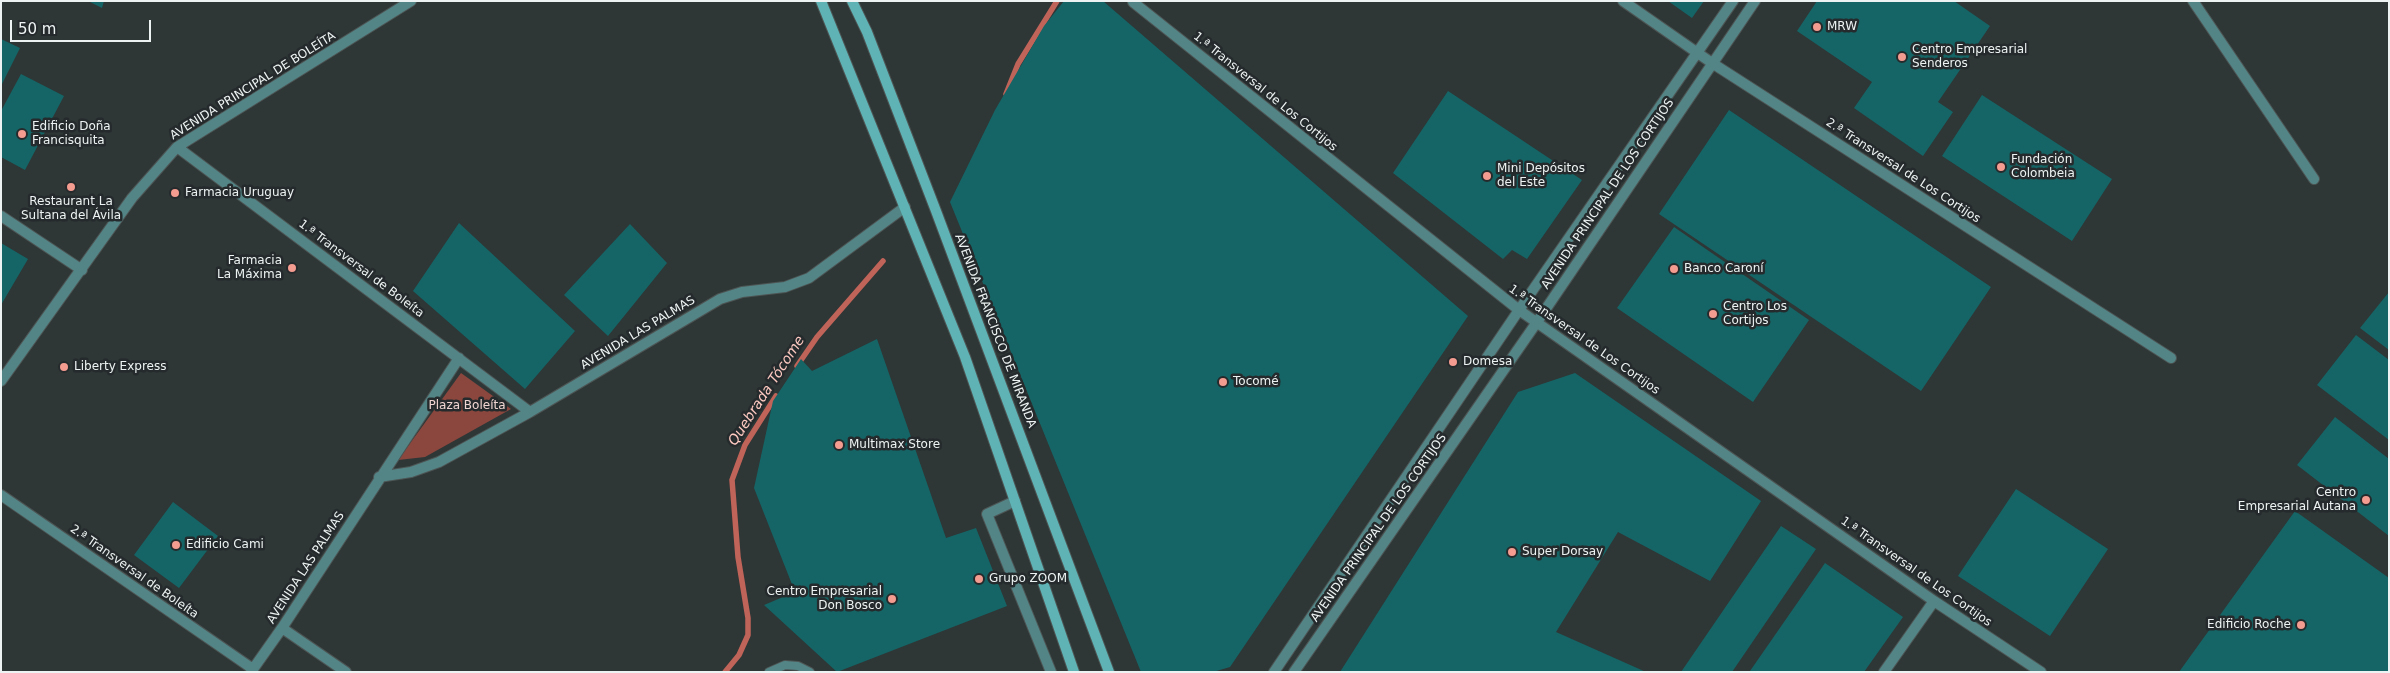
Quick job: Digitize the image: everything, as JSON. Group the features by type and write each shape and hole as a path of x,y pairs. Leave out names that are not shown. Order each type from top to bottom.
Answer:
{"main road":[{"path":"821,1 966,357 1074,672"},
{"name":"AVENIDA FRANCISCO DE MIRANDA","path":"852,1 867,32 936,211 1109,672"}],"street":[{"name":"AVENIDA PRINCIPAL DE BOLEÍTA","path":"1,381 132,198 177,147 411,1"},
{"name":"2.ª Transversal de Los Cortijos","path":"1623,1 1712,63 2171,358"},
{"name":"AVENIDA PRINCIPAL DE LOS CORTIJOS","path":"1274,672 1518,310 1733,1"},
{"name":"AVENIDA PRINCIPAL DE LOS CORTIJOS","path":"1294,672 1755,1"},
{"path":"2193,1 2314,179"},
{"name":"1.ª Transversal de Los Cortijos","path":"1133,2 1518,310 1934,601 2041,672"},
{"name":"1.ª Transversal de Boleíta","path":"177,147 530,412"},
{"name":"AVENIDA LAS PALMAS","path":"380,477 411,472 439,462 530,412 720,299 742,292 785,287 809,278 905,207"},
{"path":"1,216 82,270"},
{"name":"AVENIDA LAS PALMAS","path":"252,670 282,628 459,358"},
{"name":"2.ª Transversal de Boleíta","path":"1,495 252,670"},
{"path":"1015,501 987,514 1050,672"},
{"path":"1884,672 1934,601"},
{"path":"282,628 346,672"}],"lane":[{"path":"769,672 785,665 798,666 810,672"}],"green space":[{"name":"Plaza Boleíta","path":"461,373 511,409 425,457 398,460"}],"building":[{"path":"88,1 104,1 102,8"},
{"name":"Tocomé","path":"1064,1 1103,1 1468,316 1230,667 1213,672 1141,672 950,202 995,110 1044,26"},
{"path":"1668,1 1704,1 1692,18"},
{"name":"Centro Empresarial Senderos","path":"1817,1 1954,1 1990,26 1938,102 1953,112 1923,156 1854,108 1872,82 1797,31"},
{"path":"1,39 20,48 1,86"},
{"name":"Edificio Doña Francisquita","path":"21,74 64,96 25,170 1,157 1,111"},
{"name":"Mini Depósitos del Este","path":"1448,91 1582,180 1527,259 1512,250 1503,259 1393,173"},
{"path":"1982,95 2112,179 2072,241 1942,156"},
{"path":"1729,110 1991,287 1921,391 1659,214"},
{"path":"459,223 575,331 525,389 413,291"},
{"path":"630,224 667,263 608,336 564,295"},
{"name":"Centro Los Cortijos","path":"1674,227 1809,320 1753,402 1617,308"},
{"path":"1,243 28,259 1,305"},
{"path":"2389,292 2389,350 2360,328"},
{"path":"2356,335 2389,360 2389,440 2317,385"},
{"name":"Multimax Store","path":"877,339 946,538 976,528 1007,606 837,672 764,605 795,592 754,488 773,401 801,359 812,371"},
{"path":"1575,373 1761,501 1710,581 1618,532 1556,632 1646,672 1340,672 1518,392"},
{"name":"Centro Empresarial Autana","path":"2335,417 2389,459 2389,536 2297,465"},
{"path":"2016,489 2108,549 2050,636 1958,576"},
{"name":"Edificio Cami","path":"173,502 218,536 179,588 134,555"},
{"name":"Edificio Roche","path":"2295,511 2389,578 2389,672 2179,672"},
{"path":"1781,526 1816,549 1732,672 1681,672"},
{"path":"1825,563 1903,617 1864,672 1751,672 1750,671"}],"waterway":[{"name":"Quebrada Tócome","path":"1006,94 1018,64 1057,1"},
{"name":"Quebrada Tócome","path":"797,366 817,337 883,261"},
{"name":"Quebrada Tócome","path":"725,672 739,655 748,635 748,618 738,557 732,480 745,445 776,396"}],"place":[{"name":"MRW","path":"1817,27"},
{"name":"Centro Empresarial Senderos","path":"1902,57"},
{"name":"Edificio Doña Francisquita","path":"22,134"},
{"name":"Fundación Colombeia","path":"2001,167"},
{"name":"Mini Depósitos del Este","path":"1487,176"},
{"name":"Restaurant La Sultana del Ávila","path":"71,187"},
{"name":"Farmacia Uruguay","path":"175,193"},
{"name":"Farmacia La Máxima","path":"292,268"},
{"name":"Banco Caroní","path":"1674,269"},
{"name":"Centro Los Cortijos","path":"1713,314"},
{"name":"Domesa","path":"1453,362"},
{"name":"Liberty Express","path":"64,367"},
{"name":"Tocomé","path":"1223,382"},
{"name":"Multimax Store","path":"839,445"},
{"name":"Centro Empresarial Autana","path":"2366,500"},
{"name":"Edificio Cami","path":"176,545"},
{"name":"Super Dorsay","path":"1512,552"},
{"name":"Grupo ZOOM","path":"979,579"},
{"name":"Centro Empresarial Don Bosco","path":"892,599"},
{"name":"Edificio Roche","path":"2301,625"}]}
